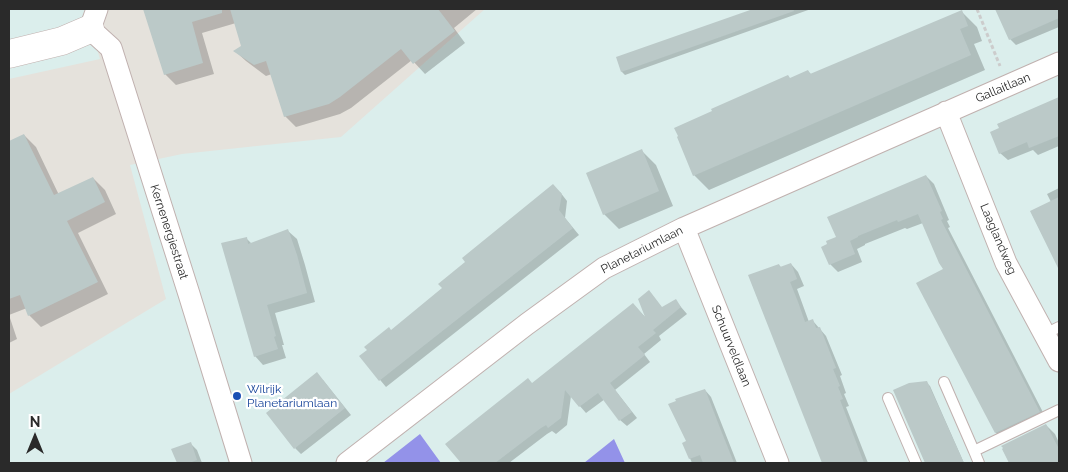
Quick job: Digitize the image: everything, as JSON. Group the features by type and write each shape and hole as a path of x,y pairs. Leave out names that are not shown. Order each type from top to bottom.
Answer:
{"street":[{"path":"9,54 62,41 94,19"},
{"name":"Kernenergiestraat","path":"94,19 111,48 241,463"},
{"name":"Gallaitlaan","path":"946,112 1059,63"},
{"name":"Planetariumlaan","path":"347,463 527,324 604,268 684,228 946,112"},
{"name":"Laaglandweg","path":"946,112 1006,263 1052,330 1059,361"},
{"name":"Schuurveldlaan","path":"684,228 778,463"}],"lane":[{"path":"944,382 980,463"},
{"path":"888,398 916,463"},
{"path":"974,451 1059,410"}],"path":[{"path":"977,9 1008,85"}],"shaded area":[{"path":"85,9 485,9 341,137 182,154 130,165 166,299 9,394 9,79 100,59"},
{"path":"420,434 441,463 383,463"},
{"path":"614,439 625,463 584,463"}],"building":[{"path":"143,9 222,9 222,13 192,22 203,63 164,75"},
{"path":"230,9 438,9 455,31 413,64 401,49 329,104 284,117 266,61 254,65 233,51 241,46"},
{"path":"753,9 793,9 794,11 621,72 616,57"},
{"path":"995,9 1059,9 1059,18 1009,40"},
{"path":"962,10 968,26 960,29 971,55 693,176 674,128 712,111 711,109 788,75 790,78 808,70 810,74"},
{"path":"1059,97 1059,136 1029,148 1027,142 999,154 990,132 999,128 997,124"},
{"path":"24,134 54,195 93,177 105,202 67,221 98,282 28,316 20,295 9,299 9,141"},
{"path":"642,149 659,191 603,215 586,173"},
{"path":"926,175 942,211 940,212 943,219 941,220 1040,412 995,433 916,283 943,269 918,214 898,222 897,220 858,236 850,241 855,254 829,265 821,247 827,244 826,241 836,237 827,217"},
{"path":"553,184 562,194 559,210 573,228 379,381 359,356 367,350 364,347 389,327 391,330 442,288 438,284 465,262 462,258"},
{"path":"1059,197 1059,270 1030,211"},
{"path":"288,229 307,293 267,305 278,349 254,357 221,243 247,237 248,244"},
{"path":"791,263 797,279 790,282 805,322 813,319 816,328 820,327 836,368 833,369 843,399 840,400 864,463 822,463 748,275 779,264 780,267"},
{"path":"649,290 662,307 676,299 681,307 653,330 656,333 638,347 645,355 610,383 632,412 619,421 598,393 579,407 565,390 561,418 548,428 546,425 541,428 495,463 461,463 445,444 528,378 532,383 633,303 645,317 638,299"},
{"path":"317,372 345,408 294,449 266,413"},
{"path":"927,381 964,463 925,463 893,390 909,383"},
{"path":"705,389 734,463 703,463 700,455 689,459 682,443 686,441 668,404 676,401 675,399"},
{"path":"1046,424 1059,449 1059,463 1009,463 1001,446"},
{"path":"191,442 197,460 189,463 177,463 171,449"}],"place":[{"name":"Wilrijk Planetariumlaan","path":"237,396"}]}
